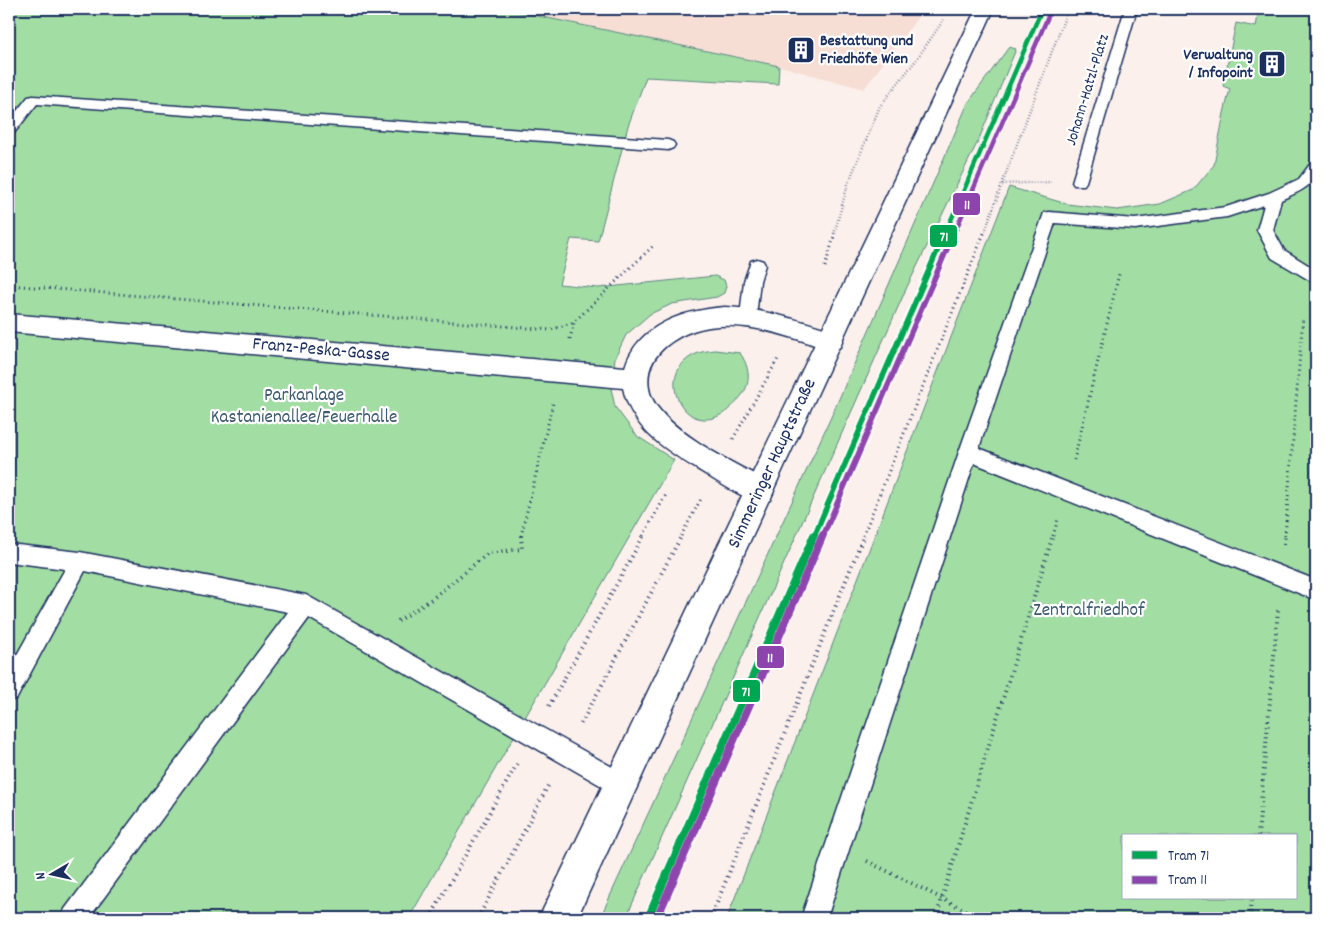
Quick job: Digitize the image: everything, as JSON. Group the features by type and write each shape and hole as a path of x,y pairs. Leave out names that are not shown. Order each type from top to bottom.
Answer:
{"main road":[{"name":"Simmeringer Hauptstraße","path":"558,918 622,786 985,9"},
{"path":"760,491 675,442 654,423 639,400 634,378 641,354 655,340 672,329 690,321 711,317 748,316 795,328 831,340"},
{"name":"Franz-Peska-Gasse","path":"9,323 634,378"}],"lane":[{"name":"Johann-Hatzl-Platz","path":"1079,182 1131,9"},
{"path":"9,130 33,100 668,145"},
{"path":"814,918 968,452 1049,217 1135,224 1227,212 1274,197 1304,182 1316,166"},
{"path":"1274,197 1265,230 1278,254 1316,278"},
{"path":"748,316 752,281 757,265"},
{"path":"968,452 1316,590"},
{"path":"9,553 80,561 306,605 622,786"},
{"path":"9,690 80,561"},
{"path":"74,918 306,605"}],"path":[{"path":"712,918 978,249 1068,9"},
{"path":"824,269 848,184 880,106 917,59 946,16"},
{"path":"1002,184 1079,182"},
{"path":"936,918 1066,491 1119,274"},
{"path":"9,285 515,328 552,330 574,322"},
{"path":"478,918 718,468 795,328"},
{"path":"368,640 432,599 488,554 522,549"},
{"path":"838,846 981,918"},
{"path":"1250,918 1252,900"}],"shaded area":[{"name":"Bestattung und Friedhöfe Wien","path":"504,9 924,9 864,89 779,66"}],"green space":[{"name":"Parkanlage Kastanienallee/Feuerhalle","path":"9,9 504,9 779,66 778,84 646,77 628,126 598,241 571,239 559,284 598,288 715,276 724,280 726,286 724,293 717,297 672,304 650,314 626,335 615,358 611,388 615,407 637,436 674,460 409,918 9,918"},
{"name":"Zentralfriedhof","path":"1259,9 1316,9 1316,918 727,918 1009,187 1067,204 1117,210 1160,204 1193,190 1214,165 1230,89 1223,86 1236,23 1256,27"},
{"path":"1009,47 1016,49 979,139 907,287 626,918 600,918 832,415 968,103"},
{"path":"715,350 740,353 746,363 747,385 742,395 724,413 708,419 693,416 682,407 676,393 675,378 682,364 696,354"}],"tram line":[{"name":"71","path":"648,918 1042,9"},
{"name":"11","path":"657,918 1050,12"}],"place":[{"name":"Bestattung und Friedhöfe Wien","path":"801,50"},
{"name":"Verwaltung / Infopoint","path":"1272,64"}]}
